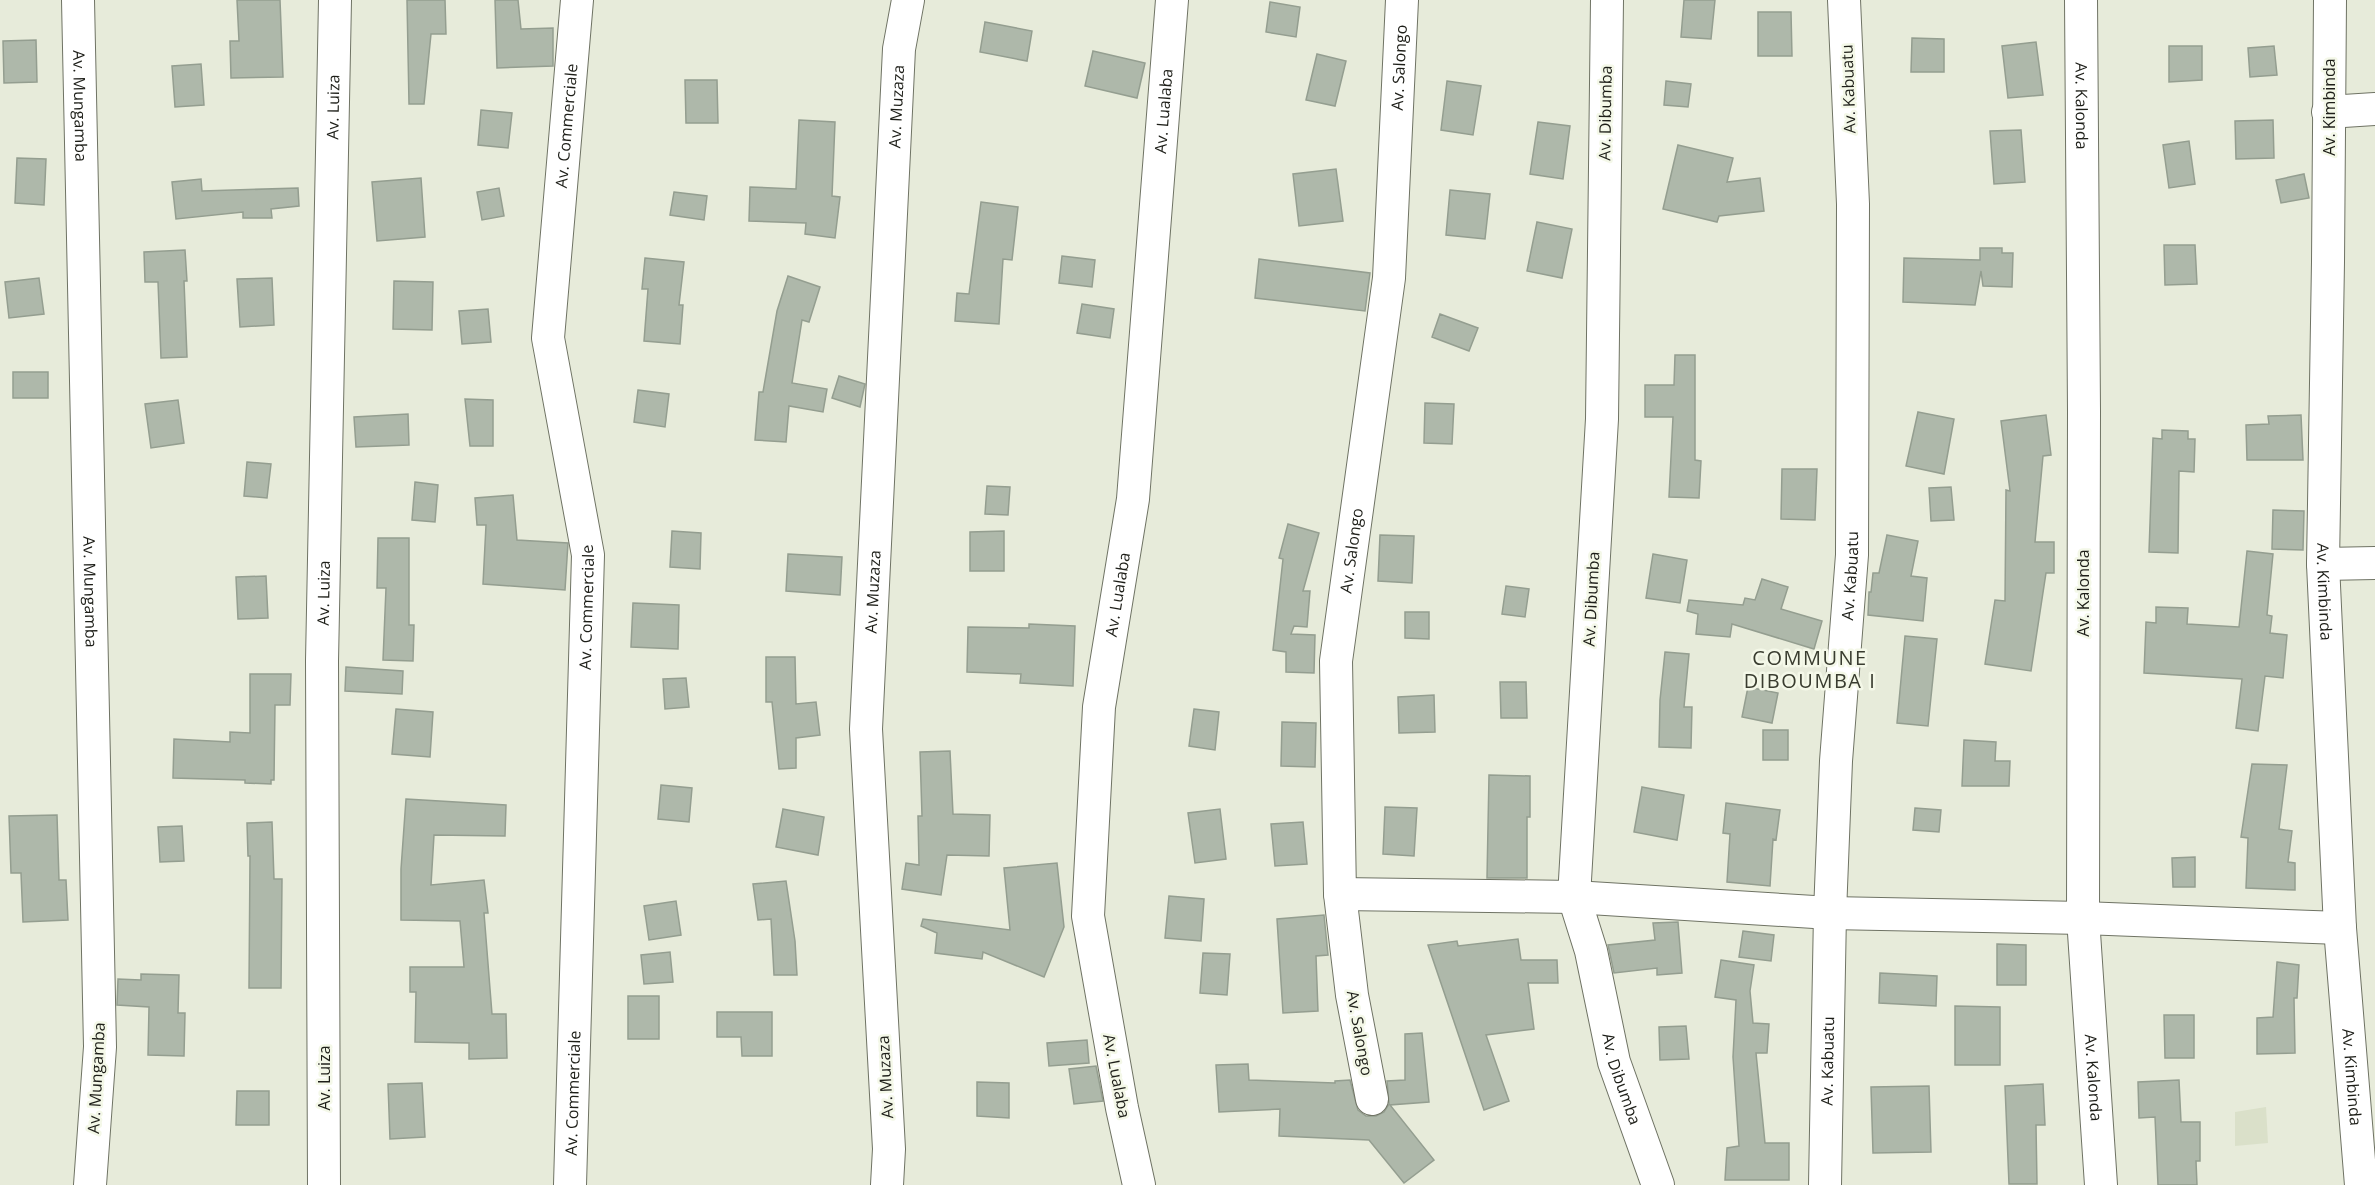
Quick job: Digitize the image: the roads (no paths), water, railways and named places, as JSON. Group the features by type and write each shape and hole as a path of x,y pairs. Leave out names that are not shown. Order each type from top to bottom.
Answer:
{"street":[{"name":"Av. Mungamba","path":"78,0 100,1047 90,1185"},
{"name":"Av. Luiza","path":"324,1185 322,661 335,0"},
{"name":"Av. Commerciale","path":"570,1185 588,555 548,338 577,0"},
{"name":"Av. Muzaza","path":"887,1185 889,1149 866,729 899,50 908,0"},
{"name":"Av. Lualaba","path":"1139,1185 1122,1108 1088,916 1099,707 1133,499 1172,0"},
{"name":"Av. Salongo","path":"1372,1099 1352,995 1340,894 1336,661 1389,278 1402,0"},
{"name":"Av. Dibumba","path":"1607,0 1602,419 1574,897 1591,951 1614,1062 1658,1185"},
{"name":"Av. Kabuatu","path":"1826,1185 1830,913 1836,761 1852,555 1853,204 1844,0"},
{"name":"Av. Kalonda","path":"2081,0 2084,399 2083,918 2101,1185"},
{"name":"Av. Kimbinda","path":"2330,0 2323,564 2340,928 2361,1185"},
{"path":"2328,112 2375,109"},
{"path":"2323,564 2375,563"},
{"path":"1340,894 1574,897 1830,913 2083,918 2340,928"}],"district":[{"name":"COMMUNE DIBOUMBA I","path":"1810,670"}]}
